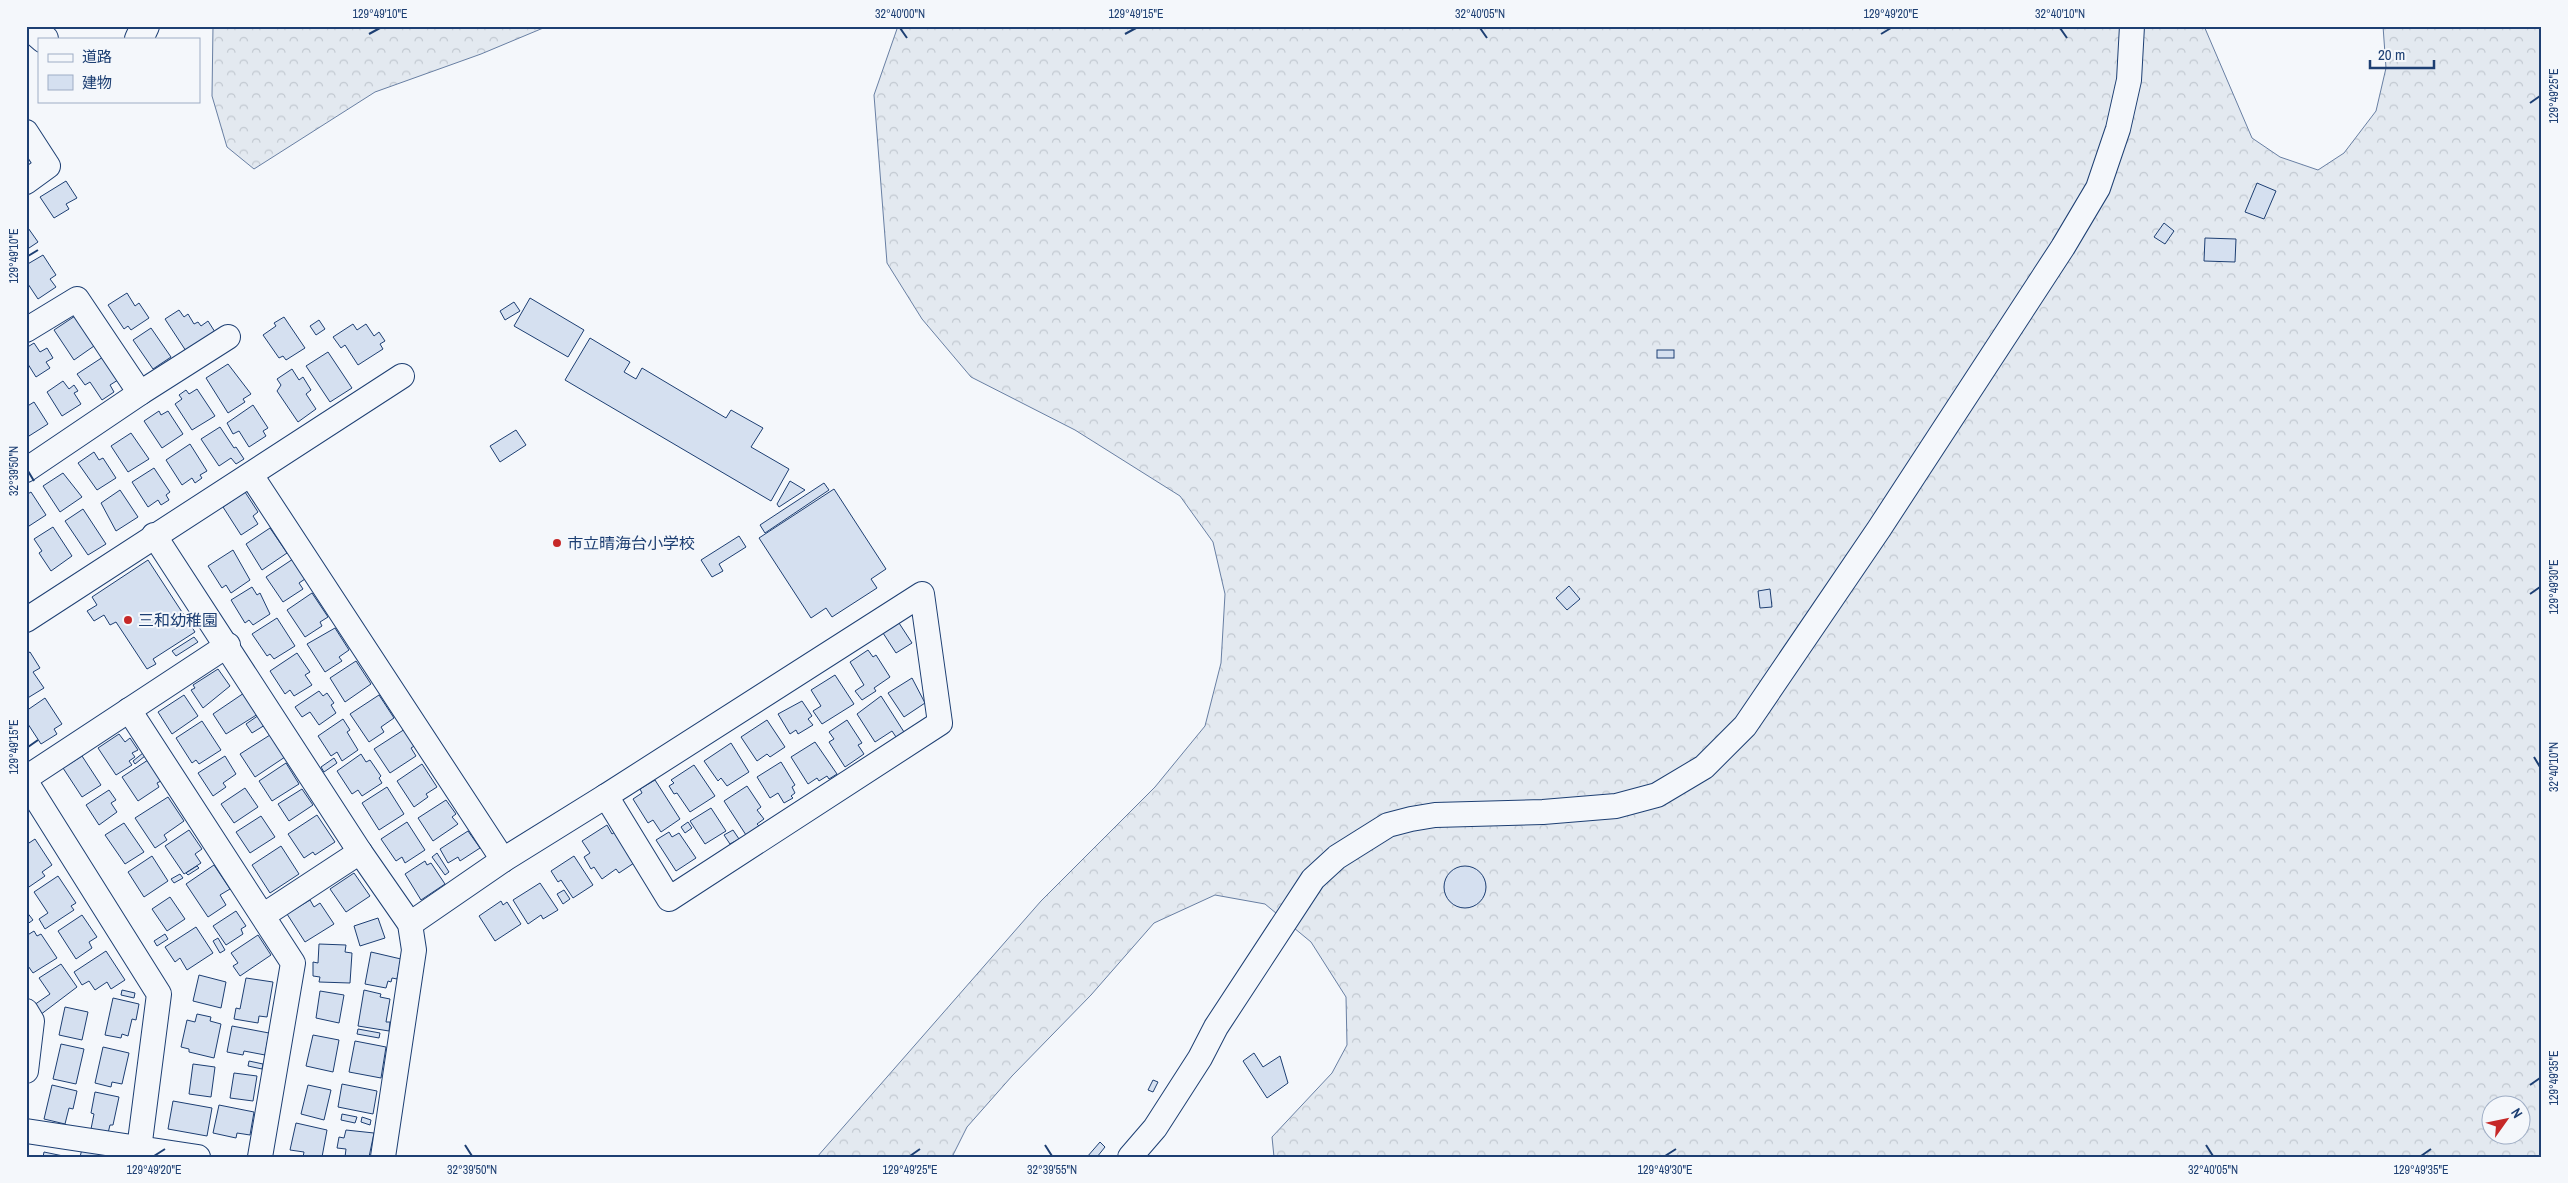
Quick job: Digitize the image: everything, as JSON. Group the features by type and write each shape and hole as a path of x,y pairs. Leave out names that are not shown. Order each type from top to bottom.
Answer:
{"main road":[{"path":"30,26 43,38"},
{"path":"139,38 145,26"}],"street":[{"path":"1130,1157 1155,1128 1200,1058 1216,1027 1313,879 1337,857 1388,825 1411,819 1435,815 1543,812 1616,806 1657,795 1704,767 1745,726 2047,272 2098,188 2118,129 2129,80 2132,26"},
{"path":"26,132 48,166 26,182"},
{"path":"26,330 76,299 140,393"},
{"path":"26,470 140,393 228,337"},
{"path":"26,620 154,535 251,475 402,376"},
{"path":"251,475 503,860"},
{"path":"154,535 228,645 360,852 410,924 414,950 383,1157"},
{"path":"410,924 503,860 922,594 940,723 669,899 606,796"},
{"path":"26,778 228,645"},
{"path":"129,710 264,915 293,963 260,1157"},
{"path":"26,782 159,994 138,1152"},
{"path":"264,915 360,852"},
{"path":"26,1011 32,1021 26,1071"},
{"path":"26,1131 138,1152 198,1157"}],"green space":[{"path":"213,26 548,26 481,54 375,92 254,169 227,147 212,96"},
{"path":"898,26 2204,26 2252,138 2280,157 2318,170 2344,153 2376,111 2386,68 2383,26 2542,26 2542,1157 1274,1157 1272,1137 1332,1073 1347,1045 1346,997 1311,942 1265,904 1215,895 1154,923 1091,995 1012,1076 967,1127 952,1157 817,1157 1041,901 1155,787 1205,726 1221,663 1225,594 1213,542 1180,496 1075,430 971,377 922,319 887,263 874,95"}],"building":[{"path":"66,181 77,198 66,204 69,209 54,218 40,197"},
{"path":"2257,183 2276,191 2264,219 2245,212"},
{"path":"2164,223 2174,231 2165,244 2154,237"},
{"path":"26,225 38,242 26,250"},
{"path":"2205,238 2236,239 2235,262 2204,261"},
{"path":"43,255 56,275 50,279 56,287 38,299 26,281 26,265"},
{"path":"127,293 135,306 139,303 149,318 131,330 128,326 124,329 108,305"},
{"path":"530,298 584,330 568,357 514,326"},
{"path":"514,302 520,311 505,320 500,311"},
{"path":"179,310 184,317 188,314 194,324 198,322 201,326 208,321 215,332 186,351 165,319"},
{"path":"75,316 94,346 74,360 54,330"},
{"path":"284,317 305,348 286,360 283,356 279,358 263,335 276,326 274,323"},
{"path":"319,320 325,329 316,335 310,326"},
{"path":"353,324 357,330 366,324 374,336 379,332 385,341 380,344 383,349 358,365 345,345 341,348 333,337"},
{"path":"151,328 171,357 153,369 133,340"},
{"path":"590,338 630,362 624,372 636,379 642,368 726,418 731,410 763,428 751,447 789,469 771,501 565,380"},
{"path":"34,343 40,352 47,348 53,358 46,362 50,368 36,377 26,361 26,348"},
{"path":"1657,350 1674,350 1674,358 1657,358"},
{"path":"328,352 352,388 330,402 306,366"},
{"path":"103,357 118,380 110,385 114,392 102,400 90,382 85,385 77,374"},
{"path":"228,364 251,394 243,399 245,402 228,413 206,378"},
{"path":"292,369 299,380 303,377 311,390 306,394 316,409 298,422 277,391 281,385 277,379"},
{"path":"63,381 69,389 74,385 78,391 74,393 81,404 62,416 47,392"},
{"path":"197,389 215,416 192,430 175,404 182,399 179,395 186,390 189,394"},
{"path":"34,402 48,424 29,436 26,431 26,407"},
{"path":"253,405 268,428 263,431 266,436 249,447 239,431 233,434 227,423"},
{"path":"159,411 161,415 168,411 183,434 162,448 144,421"},
{"path":"220,427 244,459 236,464 231,458 219,466 201,439"},
{"path":"516,430 526,445 500,462 490,446"},
{"path":"131,433 149,459 128,472 111,446"},
{"path":"190,444 207,471 200,475 202,478 195,483 192,478 182,485 166,460"},
{"path":"94,452 99,460 103,458 116,478 97,490 78,463"},
{"path":"154,468 170,492 166,495 169,500 161,505 158,500 148,507 132,482"},
{"path":"63,473 82,497 60,512 43,486"},
{"path":"790,481 805,490 779,507 777,504"},
{"path":"824,483 829,490 765,533 760,525"},
{"path":"834,489 886,569 871,579 877,588 832,617 826,608 811,618 759,538"},
{"path":"120,490 138,517 116,531 101,503"},
{"path":"31,492 46,515 26,528 26,495"},
{"path":"245,492 258,512 253,516 258,524 241,535 223,507"},
{"path":"83,509 106,544 88,555 65,521"},
{"path":"53,527 72,556 51,571 39,553 42,551 34,539"},
{"path":"270,528 287,553 262,570 246,544"},
{"path":"739,536 746,547 719,564 723,571 712,577 701,560"},
{"path":"233,550 250,580 231,593 226,585 222,588 208,566"},
{"path":"293,559 305,579 299,583 303,589 283,602 266,577"},
{"path":"148,560 195,632 153,659 156,664 147,669 116,622 110,625 104,615 94,621 87,611 97,605 92,597"},
{"path":"1569,586 1580,599 1567,610 1556,598"},
{"path":"252,587 257,595 260,593 270,614 253,625 249,620 245,623 231,600"},
{"path":"1770,589 1772,607 1760,608 1758,591"},
{"path":"312,593 328,617 320,622 322,626 305,637 287,610"},
{"path":"277,618 295,646 274,659 270,654 267,656 252,634"},
{"path":"899,623 912,643 896,653 883,633"},
{"path":"335,628 349,650 339,657 342,661 325,672 307,644"},
{"path":"194,637 198,642 176,656 172,651"},
{"path":"868,650 873,657 876,655 890,677 874,688 876,691 862,700 855,691 864,685 850,662"},
{"path":"30,652 40,668 33,672 44,688 26,699 26,654"},
{"path":"297,653 310,672 305,675 312,685 294,696 290,690 285,694 270,671"},
{"path":"356,661 371,684 345,702 330,678"},
{"path":"218,669 230,686 203,708 191,690 195,688 193,685"},
{"path":"835,675 854,704 822,724 813,711 821,706 811,690"},
{"path":"912,678 925,703 904,717 888,693"},
{"path":"319,691 323,696 327,693 334,703 331,705 336,713 319,725 310,712 302,717 295,707"},
{"path":"244,693 258,714 226,734 213,714"},
{"path":"184,695 198,716 172,734 158,712"},
{"path":"379,695 394,718 381,727 384,732 369,742 350,714"},
{"path":"881,696 904,732 896,737 892,731 875,742 857,714"},
{"path":"45,698 62,724 54,729 57,734 41,744 26,721 26,711"},
{"path":"802,701 812,716 808,719 813,725 798,734 796,730 790,734 778,714"},
{"path":"259,715 265,725 252,733 246,724"},
{"path":"343,719 350,730 347,732 358,750 342,761 337,752 331,756 318,736"},
{"path":"767,720 785,747 770,757 767,754 757,761 741,737"},
{"path":"847,720 862,743 858,745 864,754 845,767 829,742 834,739 829,732"},
{"path":"202,721 221,750 199,764 196,760 192,763 176,738"},
{"path":"405,729 416,745 411,748 416,756 390,773 374,749"},
{"path":"119,734 125,742 130,738 138,750 132,753 135,757 129,761 132,765 116,775 98,748"},
{"path":"270,735 285,757 255,777 240,754"},
{"path":"815,742 837,774 829,779 827,776 819,781 817,778 808,784 791,757"},
{"path":"731,743 749,772 727,786 721,778 718,781 704,761"},
{"path":"143,753 145,756 135,764 133,761"},
{"path":"361,754 366,762 370,760 381,776 379,778 382,783 362,796 358,790 352,794 337,771"},
{"path":"82,756 101,785 82,797 63,768"},
{"path":"225,756 236,774 223,783 226,787 213,796 198,773"},
{"path":"334,758 337,763 324,772 321,767"},
{"path":"148,760 161,781 157,783 159,787 138,801 122,777"},
{"path":"781,762 795,785 792,787 795,793 791,796 793,798 784,803 778,793 770,798 757,777"},
{"path":"286,763 299,784 272,801 259,781"},
{"path":"422,764 437,787 426,794 428,797 414,807 397,781"},
{"path":"694,765 715,796 690,812 677,793 674,794 669,786 674,783 671,780"},
{"path":"655,780 680,819 661,832 653,820 648,823 633,799 642,793 640,789"},
{"path":"747,786 761,807 757,810 764,819 757,824 759,826 746,835 724,801"},
{"path":"387,787 404,814 379,830 362,803"},
{"path":"245,788 258,807 234,823 221,804"},
{"path":"302,789 313,805 289,821 278,804"},
{"path":"109,790 116,800 111,803 117,812 99,825 86,805"},
{"path":"168,797 184,821 164,835 167,840 155,848 135,818"},
{"path":"446,800 456,814 452,817 458,824 433,841 418,818"},
{"path":"711,808 726,831 705,844 690,821"},
{"path":"317,815 335,842 315,855 313,852 304,858 288,834"},
{"path":"261,816 275,837 250,853 236,832"},
{"path":"407,822 425,850 405,863 402,857 396,861 381,839"},
{"path":"688,822 692,828 685,833 681,827"},
{"path":"124,823 144,852 125,864 105,835"},
{"path":"607,825 612,834 615,832 634,863 619,873 616,869 602,879 594,867 591,869 584,857 590,853 582,841"},
{"path":"189,830 202,849 195,854 201,863 184,874 165,846"},
{"path":"733,830 739,839 730,844 724,835"},
{"path":"468,831 480,848 460,861 458,857 448,863 440,849"},
{"path":"669,832 672,837 679,833 696,858 676,871 656,840"},
{"path":"35,839 52,865 42,872 45,876 26,889 26,845"},
{"path":"281,846 299,874 270,893 252,865"},
{"path":"437,853 449,872 445,875 432,857"},
{"path":"152,856 168,881 144,897 128,872"},
{"path":"574,856 593,885 573,898 561,880 558,882 551,871"},
{"path":"425,861 427,865 431,863 445,884 421,900 405,874"},
{"path":"214,865 230,889 220,895 226,905 208,917 186,884"},
{"path":"197,866 199,868 188,875 186,873"},
{"path":"1465,866 1480,872 1486,887 1480,902 1465,908 1450,902 1444,887 1450,872"},
{"path":"354,873 370,896 346,912 330,889"},
{"path":"180,874 183,878 174,883 171,879"},
{"path":"58,876 76,903 71,906 74,910 45,929 39,919 48,913 34,892"},
{"path":"540,883 558,910 543,919 541,915 528,924 513,900"},
{"path":"564,890 570,899 563,904 557,894"},
{"path":"170,897 185,919 167,931 152,909"},
{"path":"310,900 314,907 320,903 334,924 305,942 287,914"},
{"path":"501,901 503,905 507,902 521,924 495,941 479,916"},
{"path":"26,911 33,920 26,925"},
{"path":"236,911 246,926 241,929 243,934 226,945 213,926"},
{"path":"82,915 97,937 89,942 92,948 76,959 58,931"},
{"path":"378,918 385,938 360,946 354,926"},
{"path":"196,927 213,953 187,970 180,958 175,962 165,947"},
{"path":"34,931 37,936 41,934 57,958 33,973 26,963 26,936"},
{"path":"165,934 168,939 157,946 154,941"},
{"path":"258,935 271,955 240,976 233,966 238,963 231,953"},
{"path":"218,938 225,950 220,953 213,941"},
{"path":"319,944 346,945 345,952 352,953 350,983 319,982 320,977 313,976 313,962 318,963"},
{"path":"106,951 125,980 111,989 107,982 95,990 89,981 82,985 74,972"},
{"path":"371,952 401,959 397,979 392,978 391,982 388,981 386,988 365,984"},
{"path":"61,964 77,987 40,1015 34,1005 50,994 39,978"},
{"path":"199,975 226,982 221,1008 193,1001"},
{"path":"246,978 273,982 267,1017 259,1016 258,1023 234,1019 236,1008 240,1009"},
{"path":"122,990 135,993 134,998 121,995"},
{"path":"364,990 381,994 380,997 390,999 386,1022 390,1022 389,1031 358,1026"},
{"path":"320,991 344,995 339,1023 316,1018"},
{"path":"113,998 139,1004 136,1020 132,1019 128,1036 122,1034 121,1038 105,1035"},
{"path":"65,1007 88,1012 82,1040 59,1035"},
{"path":"197,1014 211,1017 210,1021 221,1024 214,1058 189,1052 189,1049 181,1047 187,1020 195,1022"},
{"path":"232,1026 269,1033 265,1055 244,1051 243,1055 227,1052"},
{"path":"358,1029 380,1033 379,1038 357,1034"},
{"path":"313,1035 339,1040 333,1072 306,1066"},
{"path":"355,1041 386,1047 381,1078 349,1072"},
{"path":"61,1044 84,1049 76,1084 53,1079"},
{"path":"103,1047 129,1053 122,1084 112,1082 111,1087 95,1083"},
{"path":"1254,1053 1263,1067 1280,1056 1288,1083 1267,1098 1243,1061"},
{"path":"249,1061 263,1064 262,1069 248,1066"},
{"path":"193,1064 215,1067 211,1097 189,1094"},
{"path":"234,1073 257,1076 253,1101 230,1098"},
{"path":"1153,1080 1158,1082 1153,1092 1148,1090"},
{"path":"342,1084 377,1091 373,1114 338,1107"},
{"path":"52,1085 77,1091 73,1109 69,1108 65,1124 44,1119"},
{"path":"308,1085 331,1090 324,1120 301,1114"},
{"path":"95,1092 119,1097 113,1125 110,1125 108,1133 91,1129 94,1114 91,1113"},
{"path":"173,1101 212,1108 207,1136 168,1129"},
{"path":"219,1105 254,1112 250,1135 237,1133 236,1138 213,1133"},
{"path":"342,1114 357,1117 355,1123 341,1120"},
{"path":"362,1117 371,1120 370,1125 361,1122"},
{"path":"296,1123 327,1130 322,1157 303,1157 304,1152 290,1150"},
{"path":"346,1130 374,1133 369,1157 345,1157 346,1149 337,1148 339,1137 344,1138"},
{"path":"1100,1142 1105,1147 1097,1157 1087,1157"},
{"path":"82,1149 111,1155 110,1157 80,1157"},
{"path":"44,1152 68,1157 43,1157"}],"place":[{"name":"市立晴海台小学校","path":"557,543"},
{"name":"三和幼稚園","path":"128,620"}]}
